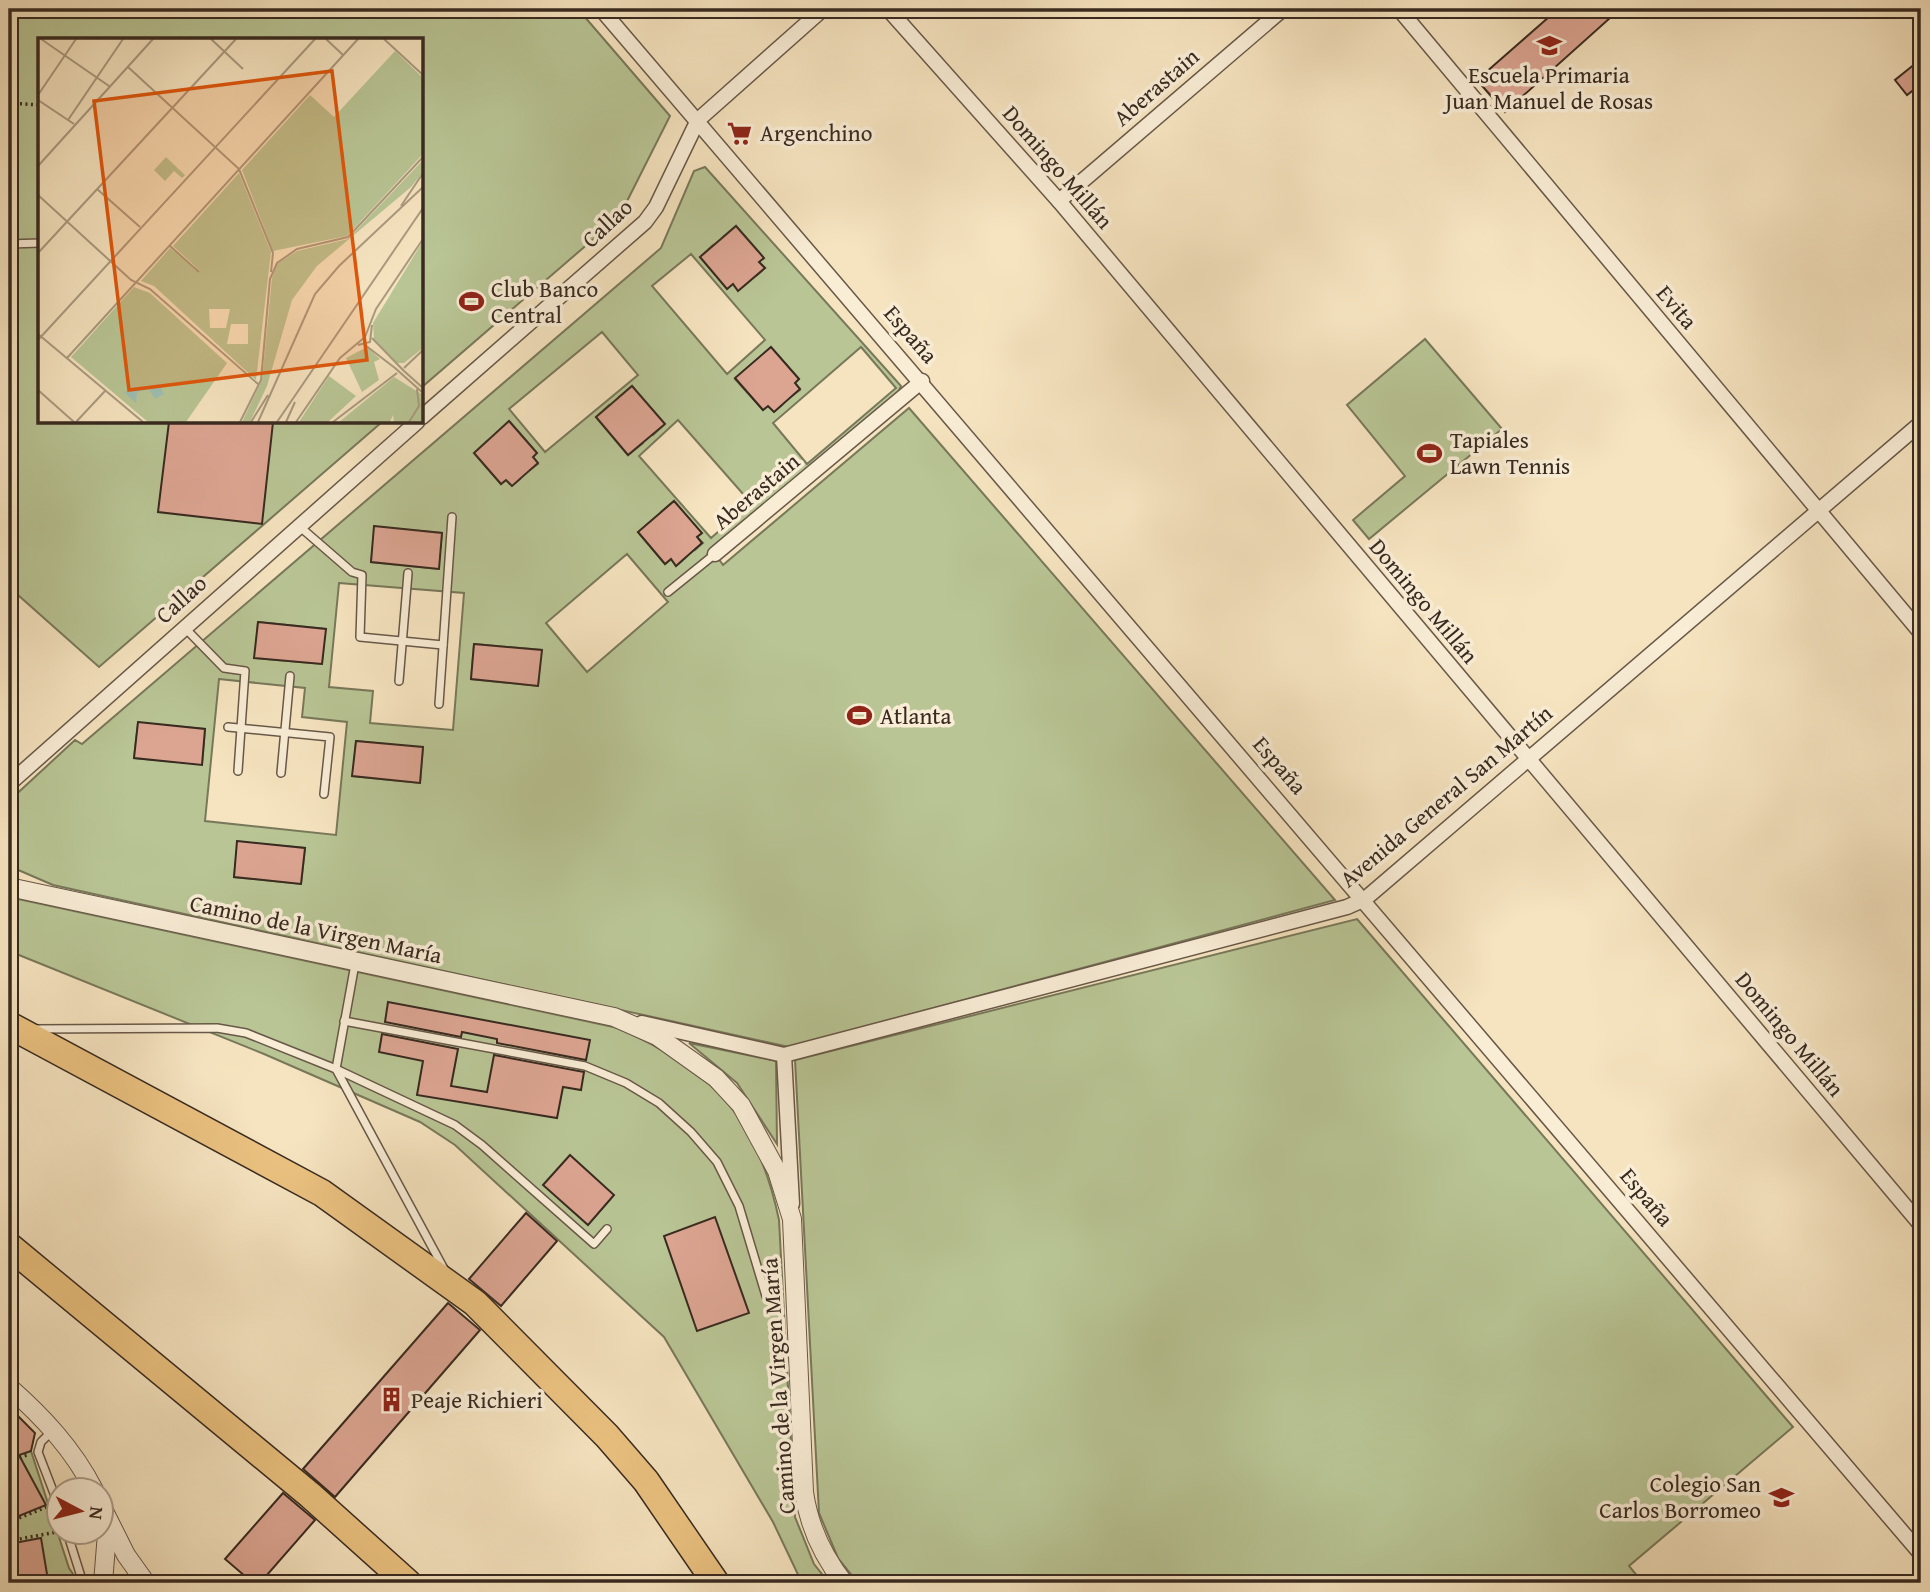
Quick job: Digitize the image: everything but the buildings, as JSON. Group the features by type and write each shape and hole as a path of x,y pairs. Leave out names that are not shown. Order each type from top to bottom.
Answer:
{"highway":[{"path":"13,1027 322,1193 453,1285 475,1303 607,1436 646,1481 716,1583"},
{"path":"9,1246 310,1495 408,1583"}],"street":[{"name":"España","path":"601,9 1365,899 1921,1554"},
{"name":"Callao","path":"424,415 645,222 656,207 698,120 823,9"},
{"name":"Domingo Millán","path":"888,9 1059,201 1921,1225"},
{"name":"Aberastain","path":"1059,201 1283,9"},
{"name":"Evita","path":"1399,9 1921,633"},
{"name":"Aberastain","path":"715,554 922,381"},
{"name":"Avenida General San Martín","path":"784,1055 1348,907 1365,899 1921,423"},
{"name":"Callao","path":"9,784 415,424"},
{"name":"Camino de la Virgen María","path":"9,887 784,1055 804,1492 807,1515 816,1538 828,1563 844,1583"},
{"name":"Camino de la Virgen María","path":"614,1017 657,1036 686,1054 716,1078 741,1104 777,1171 792,1219"},
{"path":"9,1387 53,1429 85,1476"},
{"path":"116,1533 146,1583"},
{"path":"103,1583 104,1546"}],"lane":[{"path":"9,244 38,243"},
{"path":"439,704 452,517"},
{"path":"298,526 352,572 362,575 360,637 443,645"},
{"path":"668,593 715,554"},
{"path":"399,681 408,573"},
{"path":"184,627 224,668 245,671 238,772"},
{"path":"281,773 290,676"},
{"path":"228,727 330,737 324,794"},
{"path":"355,964 336,1069 453,1285"},
{"path":"344,1021 585,1066 626,1083 659,1103 718,1162 739,1206 766,1296"},
{"path":"13,1027 217,1028 246,1033 336,1069 455,1125 482,1145 594,1244 607,1229"},
{"path":"47,1476 38,1452 41,1442 53,1429"},
{"path":"71,1546 83,1583"}],"path":[{"path":"9,103 38,105"},
{"path":"9,1461 38,1452"},
{"path":"9,1522 46,1510"},
{"path":"9,1542 46,1535"}],"green space":[{"name":"Club Banco Central","path":"9,9 578,9 670,116 619,217 424,385 424,38 38,38 38,424 380,424 99,667 9,587"},
{"name":"Atlanta","path":"705,167 901,386 898,393 712,549 723,565 909,408 1335,900 789,1047 53,885 9,866 9,801 75,740 82,744 661,248 694,171","holes":["736,226 763,257 759,262 765,268 757,275 750,267 741,275 747,283 738,290 733,284 727,288 700,257 713,245 719,252 728,244 723,237","691,254 765,340 727,374 652,286","602,332 638,375 545,452 509,409","861,347 896,388 807,464 773,423","771,348 799,379 795,383 800,390 792,396 785,388 776,397 782,405 774,412 768,406 763,410 735,379 749,367 754,373 764,365 758,359","632,386 664,425 653,435 645,427 636,435 643,443 628,455 596,417 609,405 615,412 624,404 619,397","678,420 751,503 711,538 639,456","510,422 537,453 533,457 538,464 530,470 523,462 514,471 520,479 512,486 506,480 501,484 474,453 487,441 493,447 502,439 497,433","674,501 701,533 697,537 703,543 695,550 688,542 679,550 685,558 676,566 671,559 665,564 638,532 651,521 657,527 666,519 661,512","375,527 442,533 438,569 371,562","627,554 668,602 587,672 546,623","339,583 464,593 453,730 370,723 373,691 329,687","258,622 325,629 322,664 255,658","474,644 541,650 538,686 471,679","219,679 305,688 302,717 347,722 336,835 205,821","138,723 205,729 202,764 134,758","356,741 423,748 420,783 353,776","238,842 305,848 301,884 234,877"]},
{"name":"Tapiales Lawn Tennis","path":"1425,339 1502,429 1369,539 1353,520 1405,476 1347,405"},
{"path":"9,897 618,1028 680,1061 705,1080 726,1101 744,1125 770,1184 779,1220 795,1517 814,1564 829,1583 802,1583 773,1522 664,1337 455,1145 420,1122 264,1054 9,951"},
{"path":"1357,919 1793,1427 1629,1566 1643,1583 858,1583 838,1558 819,1513 795,1060"},
{"path":"689,1043 776,1061 777,1144 737,1083"},
{"path":"31,1451 46,1497 46,1546 62,1546 69,1568 79,1583 9,1583 9,1458"}],"place":[{"name":"Escuela Primaria Juan Manuel de Rosas","path":"1549,45"},
{"name":"Argenchino","path":"740,133"},
{"name":"Club Banco Central","path":"471,302"},
{"name":"Tapiales Lawn Tennis","path":"1430,453"},
{"name":"Atlanta","path":"860,716"},
{"name":"Peaje Richieri","path":"391,1400"},
{"name":"Colegio San Carlos Borromeo","path":"1781,1497"}]}
